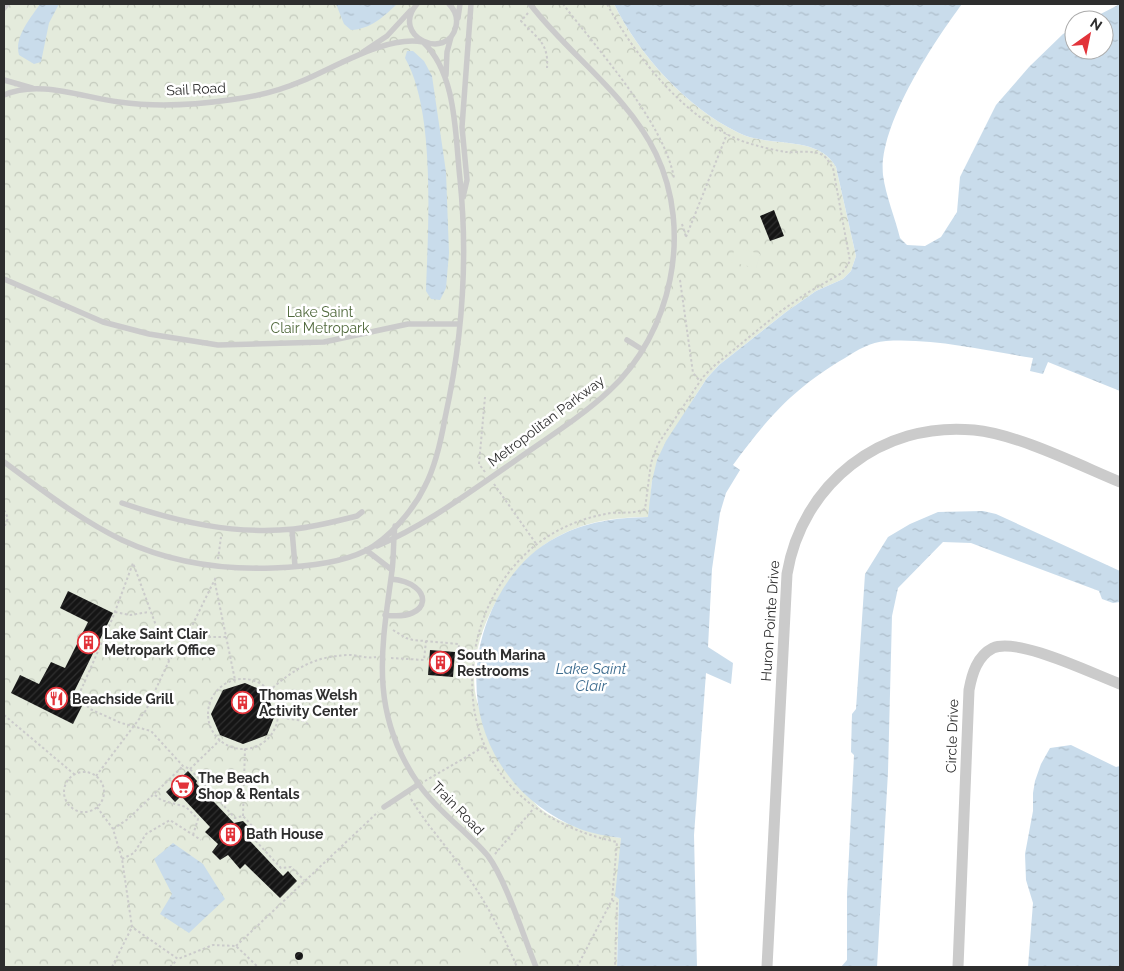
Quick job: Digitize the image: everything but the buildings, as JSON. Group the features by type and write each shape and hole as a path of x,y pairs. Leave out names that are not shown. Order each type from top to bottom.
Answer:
{"street":[{"name":"Huron Pointe Drive","path":"768,967 787,574 797,534 816,502 854,462 872,451 905,437 950,429 975,430 1006,436 1120,482"},
{"name":"Circle Drive","path":"958,967 969,690 977,664 993,648 1007,645 1025,648 1120,684"}],"lane":[{"path":"4,8 7,4"},
{"path":"450,4 456,14 457,22"},
{"path":"392,570 366,550 396,525 424,488 432,470 449,404 459,324 464,250 462,204 454,122 446,77 446,52 457,22 460,4"},
{"path":"462,204 467,180 462,127 471,4"},
{"path":"415,6 409,23 416,37 436,57 446,77"},
{"path":"351,60 387,36 415,6"},
{"name":"Metropolitan Parkway","path":"295,566 358,553 423,524 590,406 626,373 643,350 655,328 673,266 675,236 671,194 656,153 629,113 532,6"},
{"path":"351,60 400,41 438,44 451,36"},
{"name":"Sail Road","path":"37,89 121,102 171,104 226,101 276,90 351,60"},
{"path":"4,80 37,89"},
{"path":"4,95 17,91 37,89"},
{"path":"4,279 103,322 149,334 218,345 324,342 408,324 459,324"},
{"path":"627,340 643,350"},
{"path":"4,462 91,523 124,541 150,551 217,567 250,569 295,566 292,530"},
{"path":"122,503 162,517 205,527 246,530 292,530 357,516 362,512"},
{"name":"Train Road","path":"396,525 381,657 383,692 391,727 402,756 440,811 489,858 500,878 536,967"},
{"path":"385,615 409,616 418,611 422,600 420,591 412,585 404,580 391,579"},
{"path":"384,807 422,783"}],"path":[{"path":"577,967 612,900 617,842 567,827 534,808 500,772 485,746 476,719 471,695 471,672 487,606 503,580 523,556 541,541 568,525 601,515 639,512 645,509 651,463 658,444 700,381 715,365 781,311 807,293 842,274 850,260 833,168 824,156 815,152 784,151 745,142 702,117 667,86 632,44 607,4"},
{"path":"532,6 521,21 542,43 548,53 546,68"},
{"path":"686,237 727,133"},
{"path":"680,280 693,373 700,381"},
{"path":"4,510 8,518 4,528"},
{"path":"218,559 221,537"},
{"path":"169,661 133,563 115,612 81,690 82,700 90,708 121,723 151,731 183,766 190,769 235,818 243,816"},
{"path":"96,776 146,710 169,661 189,632 215,583 216,577"},
{"path":"215,583 234,680"},
{"path":"115,612 130,615 150,611"},
{"path":"383,628 395,630 406,638 459,644 457,671 471,672"},
{"path":"189,632 210,637 226,637"},
{"path":"387,657 424,660 426,641"},
{"path":"269,691 299,666 322,659 355,655 376,657"},
{"path":"459,655 474,656"},
{"path":"234,680 254,681 269,691 274,699 278,717 270,736 262,743 245,748 233,747 220,740 212,730 208,708 218,689 234,680"},
{"path":"4,715 74,774"},
{"path":"278,717 304,721 309,726"},
{"path":"190,769 220,740"},
{"path":"422,783 485,746"},
{"path":"245,748 243,816 255,829 253,838 281,868 291,866 304,880"},
{"path":"113,829 128,819 183,766"},
{"path":"86,771 96,776 103,785 104,791 98,807 85,812 78,812 67,804 63,791 65,784 74,774 86,771"},
{"path":"154,794 161,800 186,807 198,819 193,835"},
{"path":"409,794 426,822 461,866 489,911 517,967"},
{"path":"98,807 113,829 122,859 132,927 112,967"},
{"path":"236,946 304,880 384,807"},
{"path":"489,858 496,853 534,808"},
{"path":"122,859 134,852 146,834 170,820 201,840"},
{"path":"612,900 617,903 615,967"},
{"path":"132,927 178,959"},
{"path":"170,967 178,959 213,945 236,946 258,967"}],"green space":[{"name":"Lake Saint Clair Metropark","path":"4,4 614,4 651,61 666,78 701,109 739,133 764,140 792,143 817,150 828,157 836,167 856,256 851,271 843,279 816,291 786,312 719,365 707,378 694,398 652,481 649,517 613,519 579,527 557,537 539,549 522,565 506,585 493,607 476,655 474,679 479,707 531,798 542,810 562,821 600,834 621,838 617,967 4,967"},
{"path":"735,247 760,254 756,268 731,262"},
{"path":"476,942 487,957 473,967 456,967 451,959"}],"water":[{"path":"40,4 59,4 49,23 41,62 34,64 19,55 18,48 24,28"},
{"path":"336,4 397,4 371,25 351,30 344,24"},
{"name":"Lake Saint Clair","path":"614,4 962,4 923,62 910,86 889,133 884,155 884,183 900,238 907,245 925,246 941,237 957,212 960,177 996,105 1029,67 1064,33 1064,60 1114,60 1114,10 1108,10 1120,4 1120,391 1048,362 1043,374 1030,371 1033,358 923,341 880,342 855,352 811,380 770,418 733,465 740,470 726,493 720,513 712,569 708,647 733,663 731,684 706,673 694,835 697,967 617,967 619,899 615,896 621,838 595,834 580,829 550,814 525,794 504,770 489,744 480,714 476,683 479,651 493,606 507,582 525,561 545,544 579,527 624,518 648,517 652,481 657,460 666,441 707,378 719,365 786,312 816,291 843,279 851,271 856,256 836,167 828,157 817,150 805,146 751,137 719,122 666,78 651,61"},
{"path":"407,51 413,51 424,61 432,76 446,172 449,253 446,288 440,300 431,299 426,291 428,171 426,139 422,108 415,81 405,58"},
{"path":"983,511 996,514 1120,571 1120,602 1113,603 1102,599 1099,591 971,543 943,542 898,588 892,616 888,772 877,967 841,967 847,960 847,894 854,755 851,752 852,714 856,709 865,574 888,537 910,524 938,512"},
{"path":"1071,745 1116,767 1120,766 1120,967 1028,967 1033,903 1026,880 1025,854 1033,811 1035,781 1041,764 1050,748"},
{"path":"173,843 203,864 225,899 189,933 160,914 172,894 154,859"}],"place":[{"name":"Lake Saint Clair Metropark Office","path":"88,642"},
{"name":"South Marina Restrooms","path":"441,663"},
{"name":"Beachside Grill","path":"56,699"},
{"name":"Thomas Welsh Activity Center","path":"243,703"},
{"name":"The Beach Shop & Rentals","path":"182,786"},
{"name":"Bath House","path":"230,834"}]}
